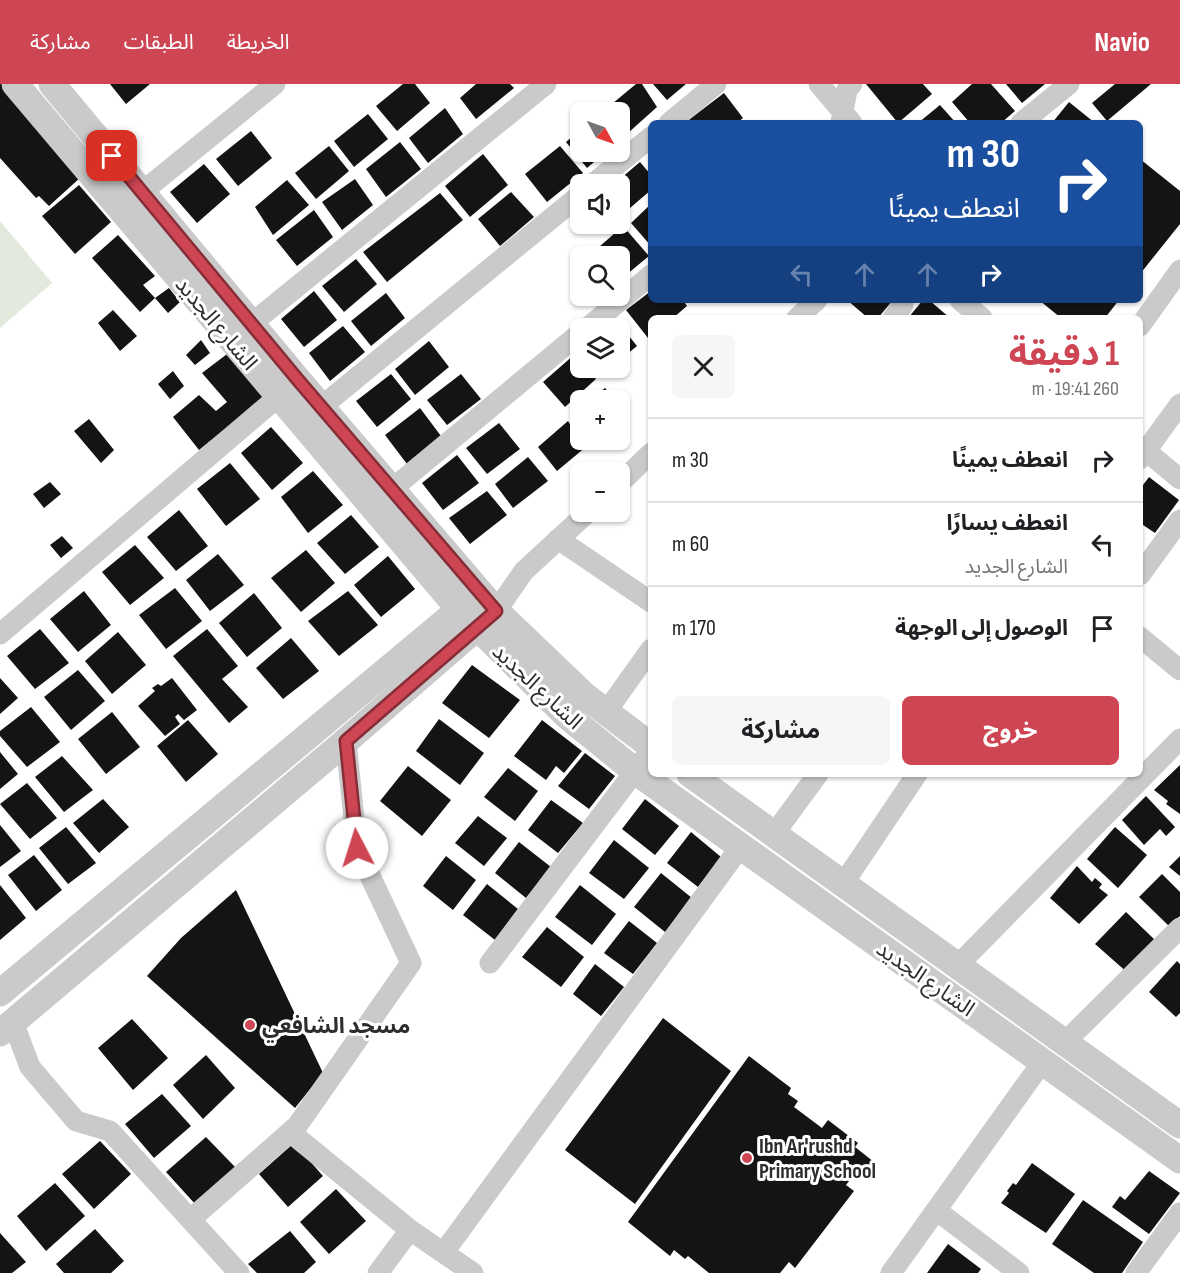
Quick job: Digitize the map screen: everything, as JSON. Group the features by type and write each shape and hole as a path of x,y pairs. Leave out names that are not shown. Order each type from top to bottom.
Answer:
{"street":[{"name":"الشارع الجديد","path":"15,84 288,388 567,716 646,756"},
{"name":"الشارع الجديد","path":"52,84 251,324 288,388 321,407 392,489 478,610 606,712 646,756"},
{"path":"142,192 275,84"},
{"path":"251,324 546,84"},
{"path":"673,120 716,84"},
{"path":"819,84 846,120"},
{"path":"846,120 848,90 852,84"},
{"path":"1025,120 1069,84"},
{"path":"605,174 648,139"},
{"path":"321,407 570,203"},
{"path":"1143,322 1180,270"},
{"path":"598,318 648,277"},
{"path":"800,315 814,303"},
{"path":"964,303 978,315"},
{"path":"392,489 570,341"},
{"path":"0,634 288,388"},
{"path":"1143,451 1180,405"},
{"path":"1143,453 1180,478"},
{"path":"630,473 648,456"},
{"path":"1143,571 1180,520"},
{"path":"4,983 478,610 577,522"},
{"path":"558,539 648,600"},
{"path":"239,1273 110,1131 76,1121 30,1067 6,1028 346,741 478,610"},
{"path":"1143,639 1180,670"},
{"path":"606,712 648,653"},
{"path":"1143,777 1180,739"},
{"path":"191,1219 297,1126 411,963 357,848 346,741"},
{"path":"490,963 646,756"},
{"name":"الشارع الجديد","path":"668,777 741,846 1180,1160"},
{"name":"الشارع الجديد","path":"694,777 1180,1125"},
{"path":"774,834 816,777"},
{"path":"843,884 915,777"},
{"path":"957,966 1143,777"},
{"path":"444,1252 741,846"},
{"path":"1065,1042 1180,928"},
{"path":"891,1273 1043,1061"},
{"path":"290,1132 410,1230 472,1273"},
{"path":"936,1210 1019,1273"},
{"path":"1136,1273 1180,1213"},
{"path":"378,1273 410,1230"}],"shaded area":[{"path":"0,221 52,283 0,328"}],"building":[{"path":"0,84 81,177 49,206 39,196 36,198 0,158"},
{"path":"110,84 150,84 126,104"},
{"path":"403,84 415,84 430,103 397,131 376,106"},
{"path":"476,84 510,84 514,88 476,119 460,98"},
{"path":"636,84 642,84 657,107 630,131 630,102 614,102"},
{"path":"653,84 686,84 667,100"},
{"path":"866,84 923,84 932,94 902,120 896,120"},
{"path":"972,84 991,84 1015,111 1004,120 967,120 952,102"},
{"path":"1006,84 1045,84 1022,103"},
{"path":"1115,84 1151,84 1108,120 1092,103"},
{"path":"724,93 743,118 741,120 689,120"},
{"path":"1069,102 1091,120 1054,120"},
{"path":"940,105 953,120 922,120"},
{"path":"445,108 463,134 428,163 409,138"},
{"path":"368,114 388,139 354,167 334,141"},
{"path":"251,131 272,158 238,186 216,159"},
{"path":"400,142 421,169 386,197 366,169"},
{"path":"329,146 349,171 316,199 295,173"},
{"path":"560,146 570,158 570,162 574,162 583,173 570,174 570,183 547,202 525,174"},
{"path":"483,154 508,185 470,217 445,186"},
{"path":"1143,161 1180,191 1180,224 1143,270"},
{"path":"582,162 594,162 587,168"},
{"path":"640,162 648,171 648,193 630,208 630,174 626,174"},
{"path":"204,164 230,194 197,223 170,192"},
{"path":"355,179 373,205 342,230 322,202"},
{"path":"287,180 309,205 273,235 255,207"},
{"path":"79,185 111,222 75,254 42,216"},
{"path":"511,192 534,217 500,246 478,219"},
{"path":"440,193 463,220 387,282 363,252"},
{"path":"648,207 648,243 631,223"},
{"path":"314,210 333,237 297,266 276,240"},
{"path":"614,234 630,234 648,257 630,272 630,246 600,246"},
{"path":"118,235 155,276 143,285 155,298 140,312 92,258"},
{"path":"356,259 377,284 344,312 322,286"},
{"path":"169,288 180,302 168,313 155,298"},
{"path":"314,291 337,320 304,347 281,319"},
{"path":"386,293 405,318 371,346 351,321"},
{"path":"648,293 648,303 685,303 687,306 676,315 648,315 648,338 626,310"},
{"path":"850,303 890,303 880,315 864,315"},
{"path":"920,303 932,303 946,315 910,315"},
{"path":"1043,303 1117,303 1107,315 1057,315"},
{"path":"113,310 137,336 120,351 98,323"},
{"path":"343,326 365,352 330,381 309,353"},
{"path":"630,337 637,346 630,352"},
{"path":"201,340 210,353 195,365 186,355"},
{"path":"429,341 449,367 415,395 395,369"},
{"path":"231,351 268,394 199,450 173,417 199,395 216,411 227,402 202,373"},
{"path":"570,358 570,378 596,379 584,390 570,390 570,402 565,407 543,382"},
{"path":"173,371 184,386 170,399 158,384"},
{"path":"391,374 411,399 377,427 356,401"},
{"path":"461,374 481,399 447,425 427,400"},
{"path":"420,408 441,436 407,464 385,435"},
{"path":"89,419 114,450 101,463 74,431"},
{"path":"568,421 570,450 582,450 557,471 538,447"},
{"path":"499,423 520,449 487,474 466,448"},
{"path":"271,427 303,463 272,490 241,453"},
{"path":"457,455 479,483 443,510 422,483"},
{"path":"528,457 548,481 513,508 495,484"},
{"path":"230,463 260,499 226,526 197,489"},
{"path":"313,471 343,505 308,533 281,497"},
{"path":"1149,477 1179,500 1155,533 1143,525 1143,485"},
{"path":"50,482 61,494 44,508 33,494"},
{"path":"487,491 507,515 470,544 449,518"},
{"path":"179,510 208,546 176,571 147,537"},
{"path":"351,515 379,547 345,574 317,543"},
{"path":"62,536 73,548 61,558 50,545"},
{"path":"135,545 164,578 130,605 102,572"},
{"path":"306,550 335,583 301,612 271,578"},
{"path":"218,554 244,585 210,611 186,580"},
{"path":"388,556 415,589 381,617 354,585"},
{"path":"175,588 202,621 166,649 139,615"},
{"path":"84,591 111,625 78,652 50,619"},
{"path":"348,591 378,625 339,656 308,621"},
{"path":"254,593 282,628 247,657 219,623"},
{"path":"40,629 69,663 35,689 7,656"},
{"path":"207,629 238,666 222,679 248,707 229,723 173,656"},
{"path":"118,632 146,665 112,694 85,661"},
{"path":"291,638 319,671 283,699 256,668"},
{"path":"472,665 520,700 489,738 442,703"},
{"path":"78,670 105,701 71,730 44,697"},
{"path":"0,678 18,698 0,714"},
{"path":"172,678 197,710 184,720 178,714 175,717 180,724 165,736 138,706 155,691 152,688 158,684 161,686"},
{"path":"31,707 60,742 27,767 0,736 0,731"},
{"path":"112,712 140,747 106,774 78,739"},
{"path":"439,719 484,753 460,785 416,751"},
{"path":"188,720 218,754 186,782 157,746"},
{"path":"542,720 582,751 564,773 556,766 546,780 514,756"},
{"path":"0,752 18,774 0,789"},
{"path":"585,753 615,776 589,809 558,786"},
{"path":"62,756 93,790 64,812 35,777"},
{"path":"1180,765 1180,814 1166,804 1168,801 1154,790"},
{"path":"408,766 451,800 422,836 380,801"},
{"path":"508,768 538,791 515,821 484,797"},
{"path":"27,783 57,818 30,839 0,804"},
{"path":"1146,796 1175,827 1166,836 1160,829 1144,845 1122,820"},
{"path":"103,799 129,827 99,853 73,823"},
{"path":"645,799 679,826 655,855 622,829"},
{"path":"551,800 583,823 558,853 528,830"},
{"path":"478,816 507,838 484,866 455,843"},
{"path":"0,825 21,851 0,867"},
{"path":"66,827 96,863 68,884 39,848"},
{"path":"1115,827 1147,855 1118,888 1087,859"},
{"path":"691,832 721,857 698,887 667,863"},
{"path":"614,840 649,868 624,899 589,873"},
{"path":"519,842 551,867 526,898 495,873"},
{"path":"34,855 62,890 36,911 8,875"},
{"path":"446,856 476,880 453,910 423,886"},
{"path":"1180,856 1180,876 1169,867"},
{"path":"1077,866 1092,882 1095,878 1102,884 1099,888 1108,895 1079,924 1050,898"},
{"path":"661,873 692,898 665,932 634,907"},
{"path":"1162,874 1180,892 1180,916 1169,926 1139,897"},
{"path":"487,884 518,909 495,940 463,915"},
{"path":"0,885 26,918 0,940"},
{"path":"580,885 616,914 592,945 555,917"},
{"name":"مسجد الشافعي","path":"236,890 323,1073 295,1108 147,976 181,938"},
{"path":"1126,912 1156,941 1129,974 1095,944"},
{"path":"629,921 657,943 633,974 604,953"},
{"path":"547,927 584,957 561,987 522,957"},
{"path":"1177,961 1180,964 1180,1013 1176,1017 1149,992"},
{"path":"595,964 624,987 601,1016 573,994"},
{"path":"663,1018 731,1071 635,1204 565,1150"},
{"path":"132,1019 168,1058 133,1090 98,1048"},
{"path":"206,1055 235,1088 203,1119 173,1085"},
{"path":"749,1056 791,1088 788,1094 798,1101 794,1107 822,1128 828,1120 858,1143 855,1147 874,1162 864,1173 859,1168 846,1185 854,1191 795,1268 789,1262 780,1273 709,1273 688,1256 685,1259 674,1250 670,1256 628,1222"},
{"path":"162,1094 191,1126 154,1158 125,1124"},
{"path":"206,1137 235,1167 196,1205 166,1172"},
{"path":"100,1141 131,1174 94,1209 62,1174"},
{"path":"294,1143 323,1176 288,1207 259,1174"},
{"path":"1032,1163 1075,1194 1046,1233 1001,1203 1013,1183 1016,1185"},
{"path":"1149,1171 1180,1193 1149,1234 1112,1207 1120,1196 1125,1200"},
{"path":"55,1183 85,1216 46,1251 17,1216"},
{"path":"336,1189 366,1221 329,1254 300,1222"},
{"path":"1083,1200 1143,1242 1122,1273 1094,1273 1052,1244"},
{"path":"95,1229 124,1261 111,1273 64,1273 56,1264"},
{"path":"290,1231 316,1262 304,1273 257,1273 248,1264"},
{"path":"0,1233 26,1262 12,1273 0,1273"},
{"path":"948,1244 981,1269 978,1273 927,1273"}],"place":[{"name":"مسجد الشافعي","path":"250,1025"},
{"name":"Ibn Ar'rushd Primary School","path":"747,1158"}],"route":[{"path":"112,156 298,380 496,611 346,741 357,848"}]}
